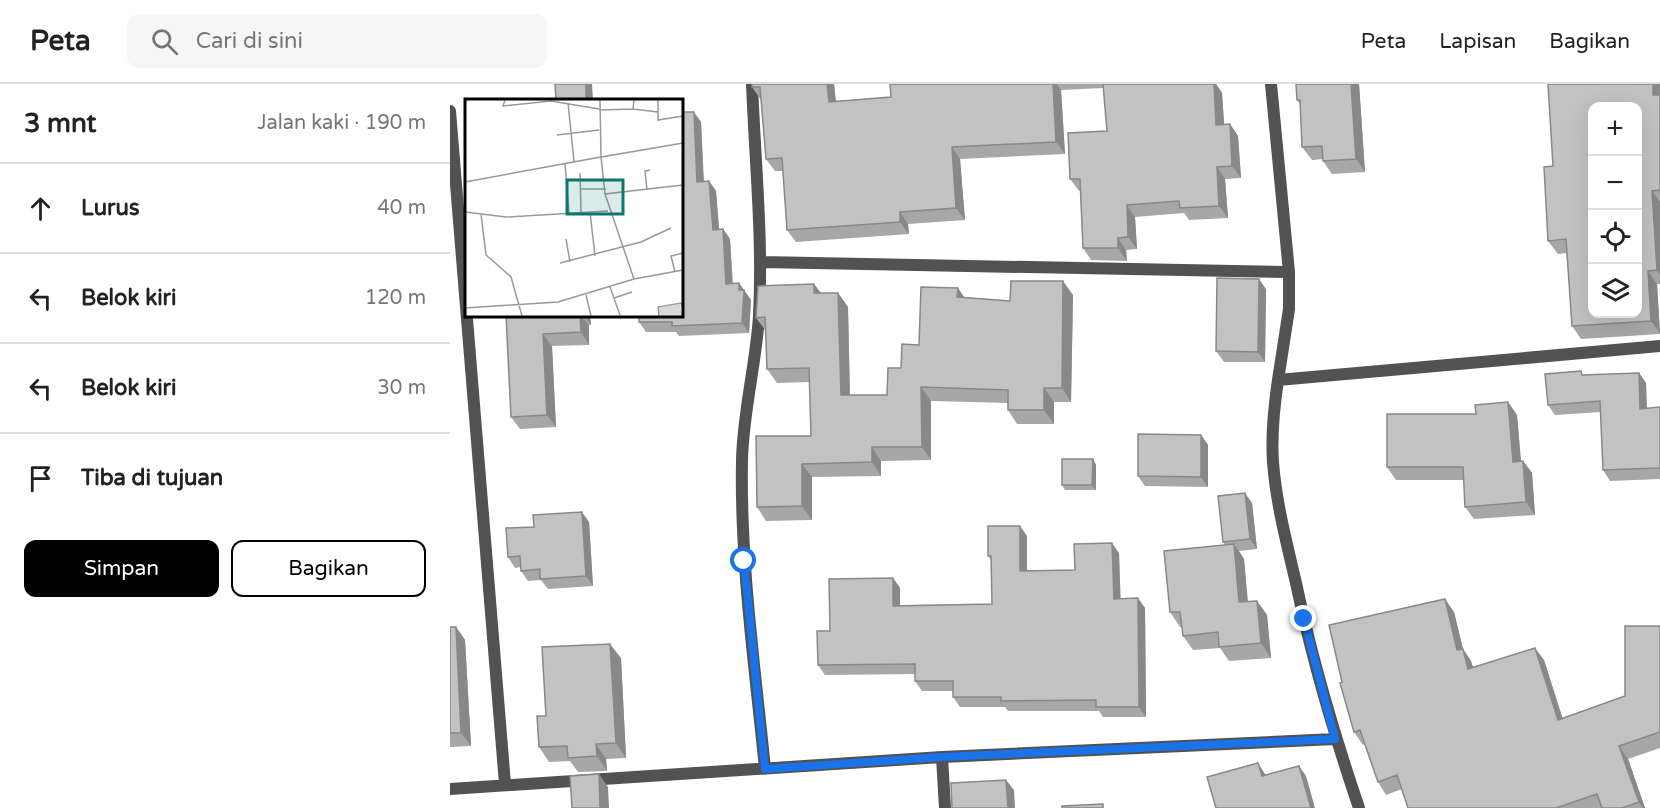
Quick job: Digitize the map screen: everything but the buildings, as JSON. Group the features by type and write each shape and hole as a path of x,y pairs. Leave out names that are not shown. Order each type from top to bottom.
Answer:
{"street":[{"path":"752,84 760,262 759,317 742,458 742,509 744,561 765,769"},
{"path":"1271,84 1289,272 1289,309 1273,416 1273,463 1280,508 1304,619 1335,739 1359,808"},
{"path":"450,111 465,295"},
{"path":"760,262 1289,272"},
{"path":"467,316 505,784"},
{"path":"1278,380 1660,346"},
{"path":"450,789 942,757 1335,739"},
{"path":"942,757 945,808"}],"route":[{"path":"744,561 765,769 942,757 1335,739 1304,619"}]}
